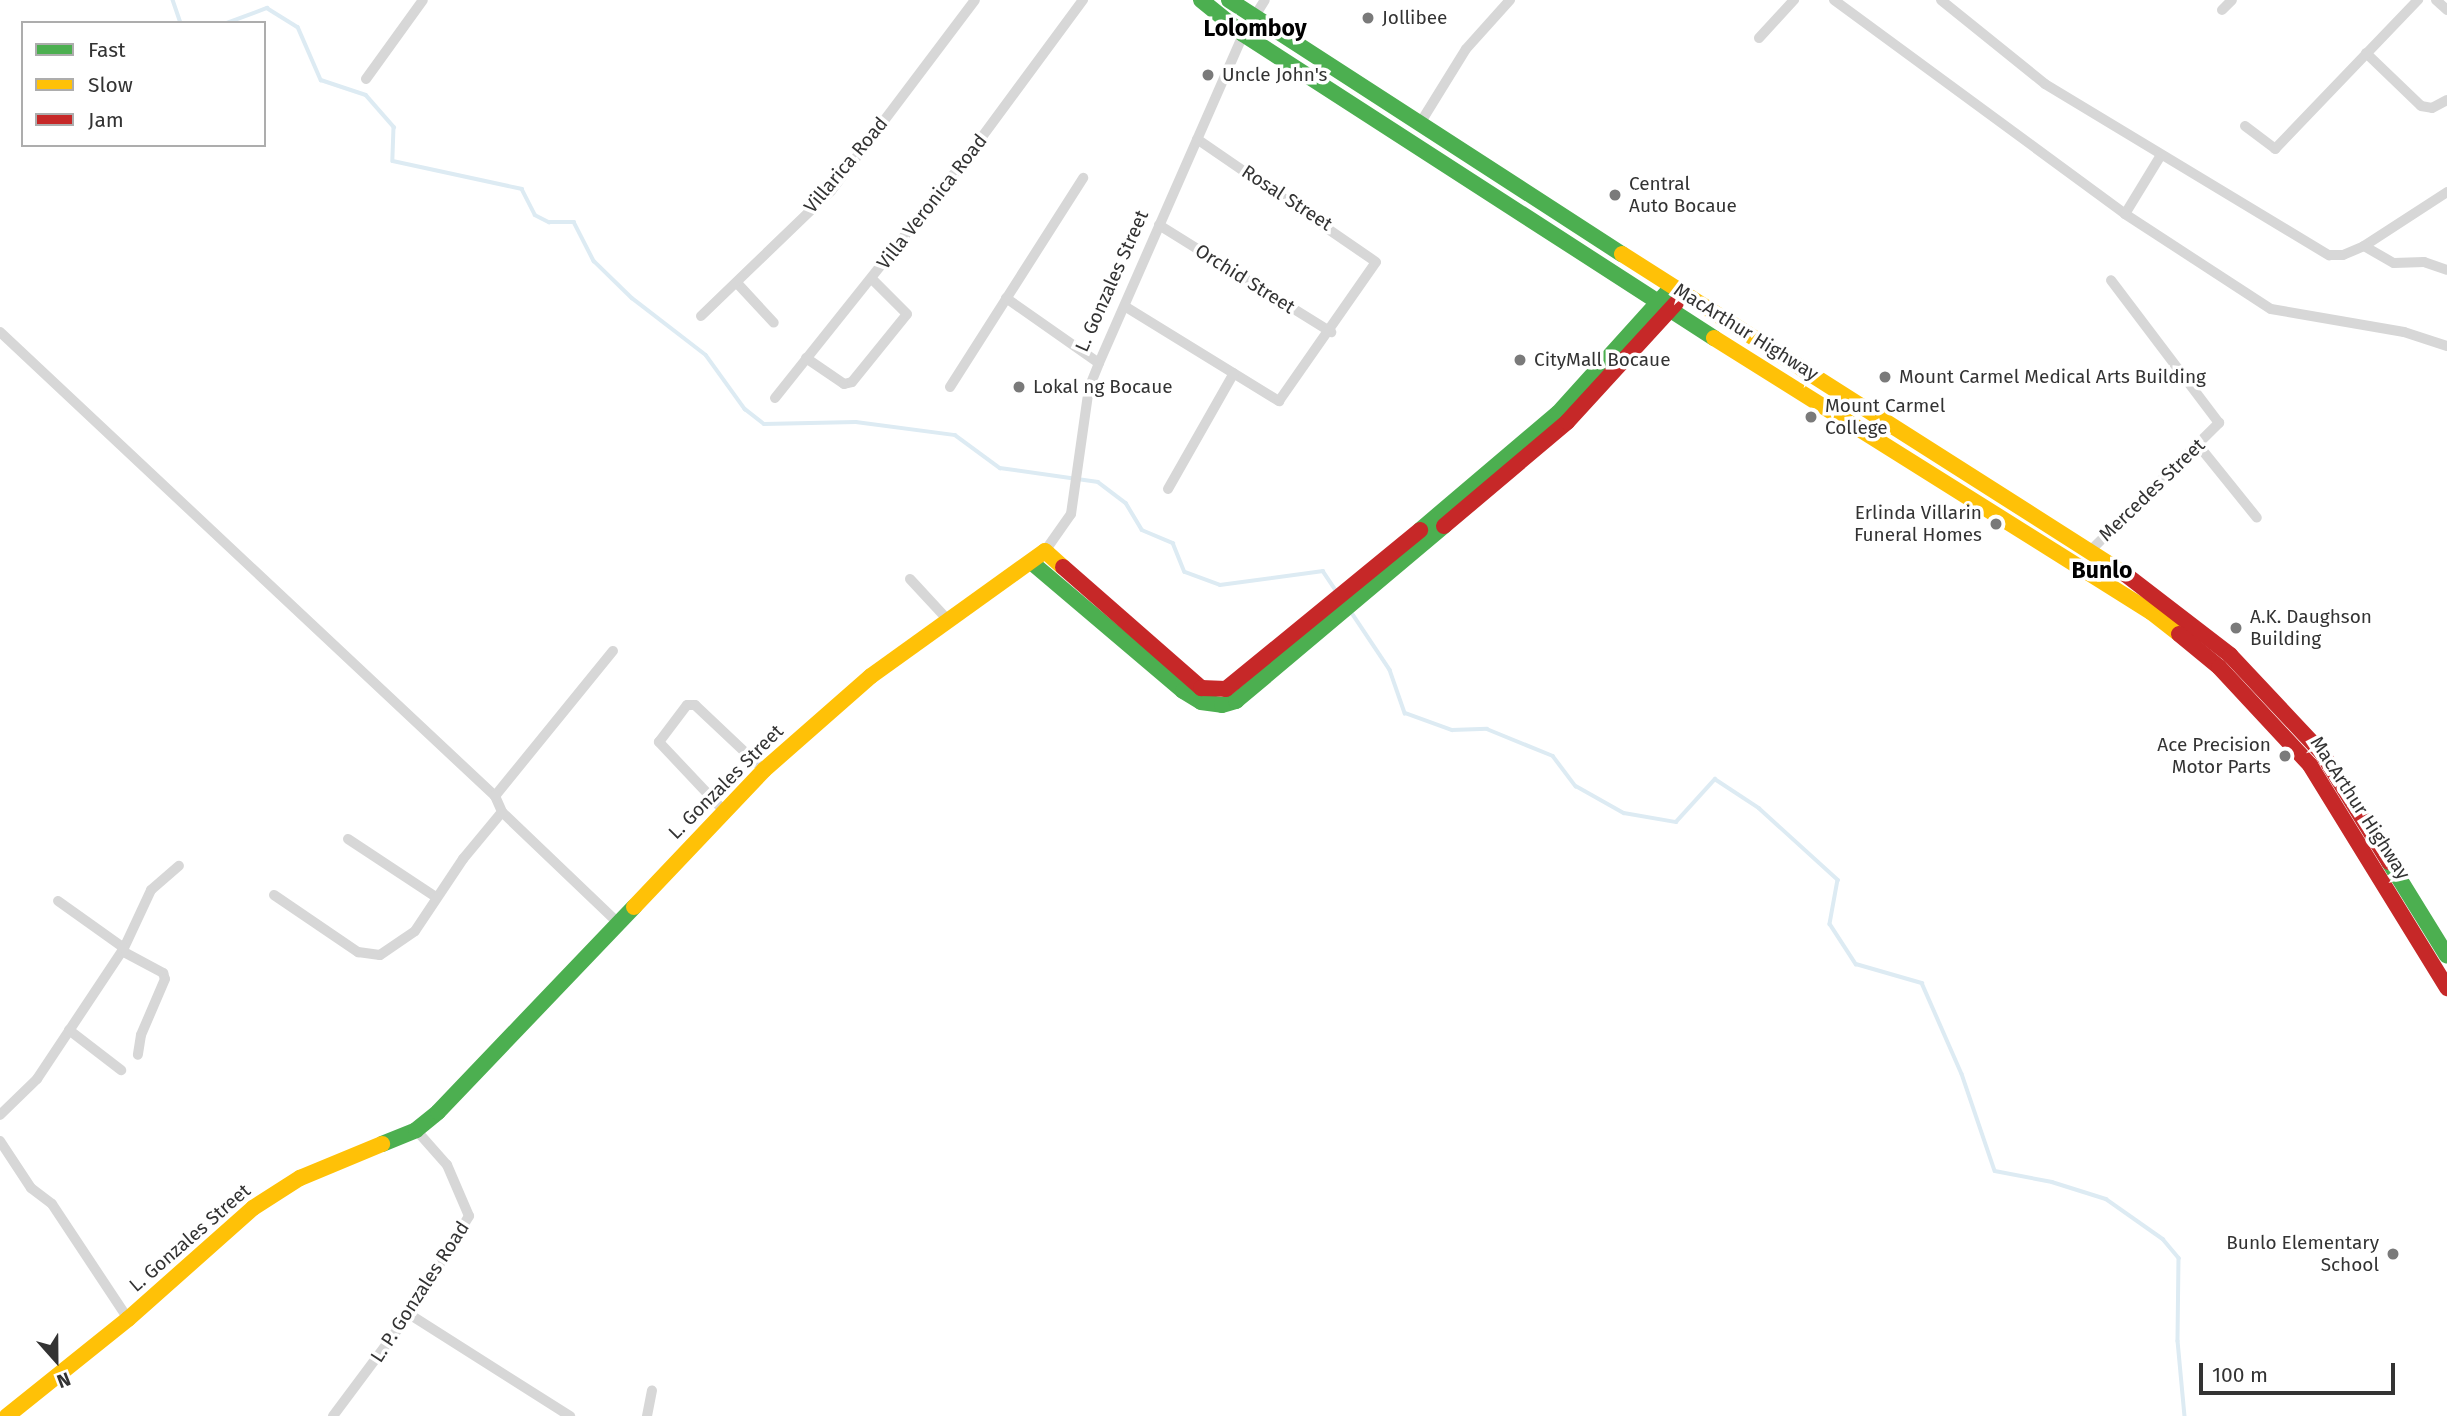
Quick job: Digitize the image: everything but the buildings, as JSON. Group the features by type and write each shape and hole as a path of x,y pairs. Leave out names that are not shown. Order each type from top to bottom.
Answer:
{"main road":[{"name":"MacArthur Highway","path":"1201,0 1243,34 1664,306 2151,612 2219,667 2268,715 2310,765 2433,933 2447,988"},
{"name":"MacArthur Highway","path":"1229,0 1253,19 2152,591 2279,703 2322,753 2447,956"},
{"path":"1045,551 1201,688 1214,691 1242,680 1362,589 1558,412 1678,291"},
{"name":"L. Gonzales Street","path":"7,1416 128,1318 265,1200 300,1178 415,1130 620,924 764,770 871,676 1045,551"},
{"path":"1031,562 1183,691 1208,704 1236,701 1337,609"}],"street":[{"path":"366,79 423,0"},
{"name":"Villarica Road","path":"701,316 831,191 975,0"},
{"name":"Villa Veronica Road","path":"775,398 872,279 1083,0"},
{"name":"L. Gonzales Street","path":"1045,551 1071,514 1089,388 1243,34 1265,0"},
{"path":"1419,125 1466,49 1510,0"},
{"path":"1759,38 1794,0"},
{"path":"1834,0 2125,214 2271,309 2404,332 2447,346"},
{"path":"1941,0 2045,84 2161,155 2247,201 2329,254 2343,255 2364,246 2447,192"},
{"path":"2222,10 2232,0"},
{"path":"2245,126 2275,149 2418,0"},
{"path":"2366,53 2421,106 2432,108 2447,100"},
{"name":"Rosal Street","path":"1197,139 1376,258 1331,332"},
{"path":"2125,214 2161,155"},
{"path":"950,387 1083,178"},
{"name":"Orchid Street","path":"1159,225 1331,332"},
{"path":"2364,246 2394,263 2424,262 2447,270"},
{"path":"806,358 844,384 852,382 907,314 872,279"},
{"name":"Mercedes Street","path":"2079,566 2088,552 2199,446 2219,422 2111,279"},
{"path":"737,283 774,323"},
{"path":"1006,298 1099,363"},
{"path":"1126,307 1282,400 1331,332"},
{"path":"0,332 495,796 502,812 620,924"},
{"path":"1168,489 1234,373"},
{"path":"2199,446 2257,518"},
{"path":"910,579 948,620"},
{"path":"495,796 613,651"},
{"path":"723,811 659,742 687,705 695,705 764,770"},
{"path":"274,895 358,952 372,957 388,951 415,930 436,897 502,812"},
{"path":"348,839 436,897"},
{"path":"0,1115 37,1079 123,950 151,890 179,866"},
{"path":"58,901 123,950 163,973 165,979 141,1035 138,1055"},
{"path":"69,1030 121,1070"},
{"name":"L. P. Gonzales Road","path":"333,1416 409,1314 469,1216 447,1165 415,1130"},
{"path":"0,1141 31,1188 52,1204 128,1318"},
{"path":"409,1314 570,1416"},
{"path":"647,1416 652,1390"}],"waterway":[{"path":"173,0 180,21"},
{"path":"232,21 267,8 298,27 321,80 366,95 394,127 393,161 522,189 535,215 549,222 574,222 594,261 632,298 706,355 745,409 764,424 856,422 955,435 1000,468 1098,482 1126,503 1142,530 1173,543 1185,572 1220,585 1323,571 1337,592"},
{"path":"1350,610 1390,670 1405,713 1452,730 1487,729 1553,756 1576,786 1624,813 1676,822 1715,779 1759,808 1838,880 1830,924 1856,964 1922,983 1962,1074 1995,1171 2052,1182 2106,1199 2163,1239 2179,1258 2178,1341 2185,1416"}],"traffic: fast":[{"path":"1201,0 1243,34 1714,338"},
{"path":"1229,0 1622,254"},
{"path":"1420,530 1558,413 1672,287"},
{"path":"1031,562 1183,691 1201,702 1222,705 1236,701 1444,526"},
{"path":"2389,862 2447,956"},
{"path":"382,1144 416,1130 438,1112 634,907"}],"traffic: slow":[{"path":"1622,254 2125,574"},
{"path":"1714,338 2151,612 2179,634"},
{"path":"634,907 764,770 871,676 1045,551 1063,567"},
{"path":"7,1416 128,1319 253,1208 300,1178 382,1144"}],"traffic: jam":[{"path":"1444,526 1567,422 1676,303"},
{"path":"1063,567 1201,688 1226,689 1420,530"},
{"path":"2125,574 2230,655 2322,753 2389,862"},
{"path":"2179,634 2219,667 2310,765 2447,988"}],"place":[{"name":"Jollibee","path":"1368,18"},
{"name":"Uncle John's","path":"1208,75"},
{"name":"Central Auto Bocaue","path":"1615,195"},
{"name":"CityMall Bocaue","path":"1520,360"},
{"name":"Mount Carmel Medical Arts Building","path":"1885,377"},
{"name":"Lokal ng Bocaue","path":"1019,387"},
{"name":"Mount Carmel College","path":"1811,417"},
{"name":"Erlinda Villarin Funeral Homes","path":"1996,524"},
{"name":"A.K. Daughson Building","path":"2236,628"},
{"name":"Ace Precision Motor Parts","path":"2285,756"},
{"name":"Bunlo Elementary School","path":"2393,1254"}],"district":[{"name":"Lolomboy","path":"1255,28"},
{"name":"Bunlo","path":"2102,570"}]}
